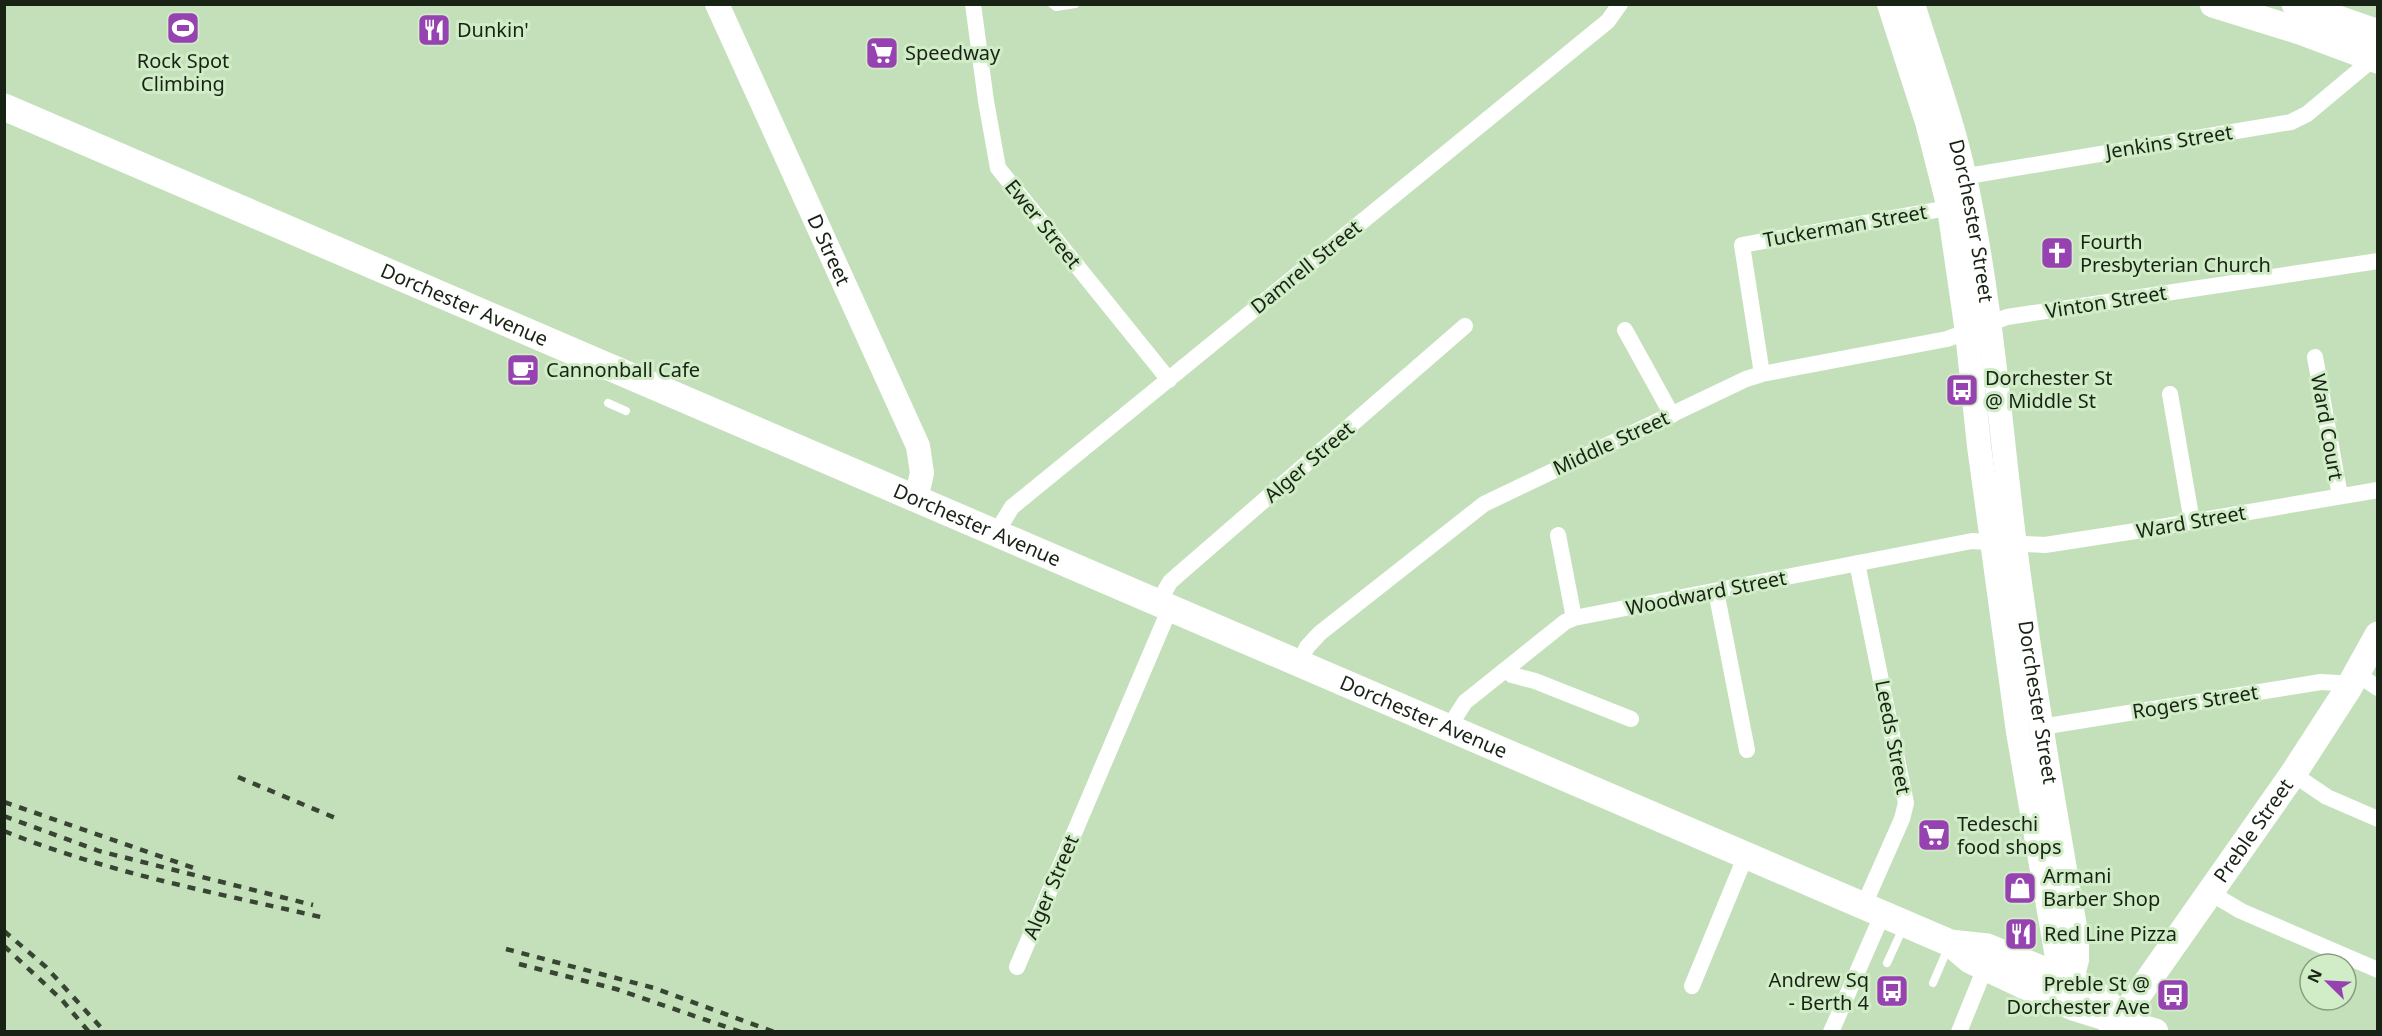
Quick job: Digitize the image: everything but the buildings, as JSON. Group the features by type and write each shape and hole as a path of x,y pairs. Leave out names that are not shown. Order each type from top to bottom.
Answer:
{"main road":[{"name":"D Street","path":"717,4 918,446 922,473 916,499"},
{"name":"Dorchester Street","path":"1889,4 1922,71"},
{"name":"Dorchester Street","path":"1913,4 1922,71 1954,178 1978,328 2003,430 2003,543 2018,732 2066,987"},
{"path":"2213,4 2301,12 2376,50"},
{"name":"Dorchester Avenue","path":"4,107 1950,942 1987,947 2066,987"},
{"name":"Dorchester Street","path":"2003,543 2041,727 2077,938 2077,960 2066,987"},
{"name":"Preble Street","path":"2117,1028 2209,892 2293,774 2361,684 2378,635"},
{"name":"Dorchester Avenue","path":"1950,942 1963,955 1985,968 2066,987 2104,999 2113,1009 2117,1028"},
{"path":"2117,1028 2156,1032"}],"street":[{"name":"Ewer Street","path":"973,4 998,168 1169,380"},
{"name":"Damrell Street","path":"996,533 1012,507 1608,21 1620,4"},
{"name":"Jenkins Street","path":"1954,178 2291,122 2307,114 2376,50"},
{"name":"Tuckerman Street","path":"1762,374 1742,245 1960,206"},
{"name":"Vinton Street","path":"1978,328 2007,317 2378,261"},
{"name":"Alger Street","path":"1017,967 1164,605 1170,582 1466,326"},
{"name":"Middle Street","path":"1299,663 1308,647 1320,633 1484,504 1746,379 1947,339 1978,328"},
{"path":"1625,330 1672,415"},
{"name":"Ward Court","path":"2315,357 2340,496"},
{"path":"2170,394 2192,522"},
{"name":"Ward Street","path":"2003,543 2045,545 2378,490"},
{"path":"1558,536 1574,618"},
{"name":"Woodward Street","path":"1449,727 1461,706 1565,622 1574,618 1972,541 2003,543"},
{"name":"Leeds Street","path":"1831,1032 1884,914 1906,803 1857,563"},
{"path":"1716,591 1747,750"},
{"path":"1506,670 1512,675 1535,681 1630,719"},
{"name":"Rogers Street","path":"2041,727 2321,682 2361,684"},
{"path":"2293,774 2327,797 2378,819"},
{"path":"1692,986 1746,855"},
{"path":"2209,892 2241,911 2378,970"},
{"path":"1959,1032 1985,968"}],"lane":[{"path":"1052,4 1056,7 1075,4"},
{"path":"608,403 626,411"},
{"path":"1884,914 1887,963"},
{"path":"1933,983 1950,942"}],"railway":[{"path":"238,777 340,820"},
{"path":"4,802 194,868"},
{"path":"4,816 99,851 313,905"},
{"path":"4,831 82,859 122,870 325,918"},
{"path":"4,931 46,967 105,1032"},
{"path":"4,946 62,1000 89,1032"},
{"path":"506,949 654,988 774,1032"},
{"path":"519,964 616,989 741,1032"}],"place":[{"name":"Rock Spot Climbing","path":"183,28"},
{"name":"Dunkin'","path":"434,30"},
{"name":"Speedway","path":"882,53"},
{"name":"Fourth Presbyterian Church","path":"2057,253"},
{"name":"Cannonball Cafe","path":"523,370"},
{"name":"Dorchester St @ Middle St","path":"1962,390"},
{"name":"Tedeschi food shops","path":"1934,835"},
{"name":"Armani Barber Shop","path":"2020,888"},
{"name":"Red Line Pizza","path":"2021,934"},
{"name":"Andrew Sq - Berth 4","path":"1892,991"},
{"name":"Preble St @ Dorchester Ave","path":"2173,995"}]}
